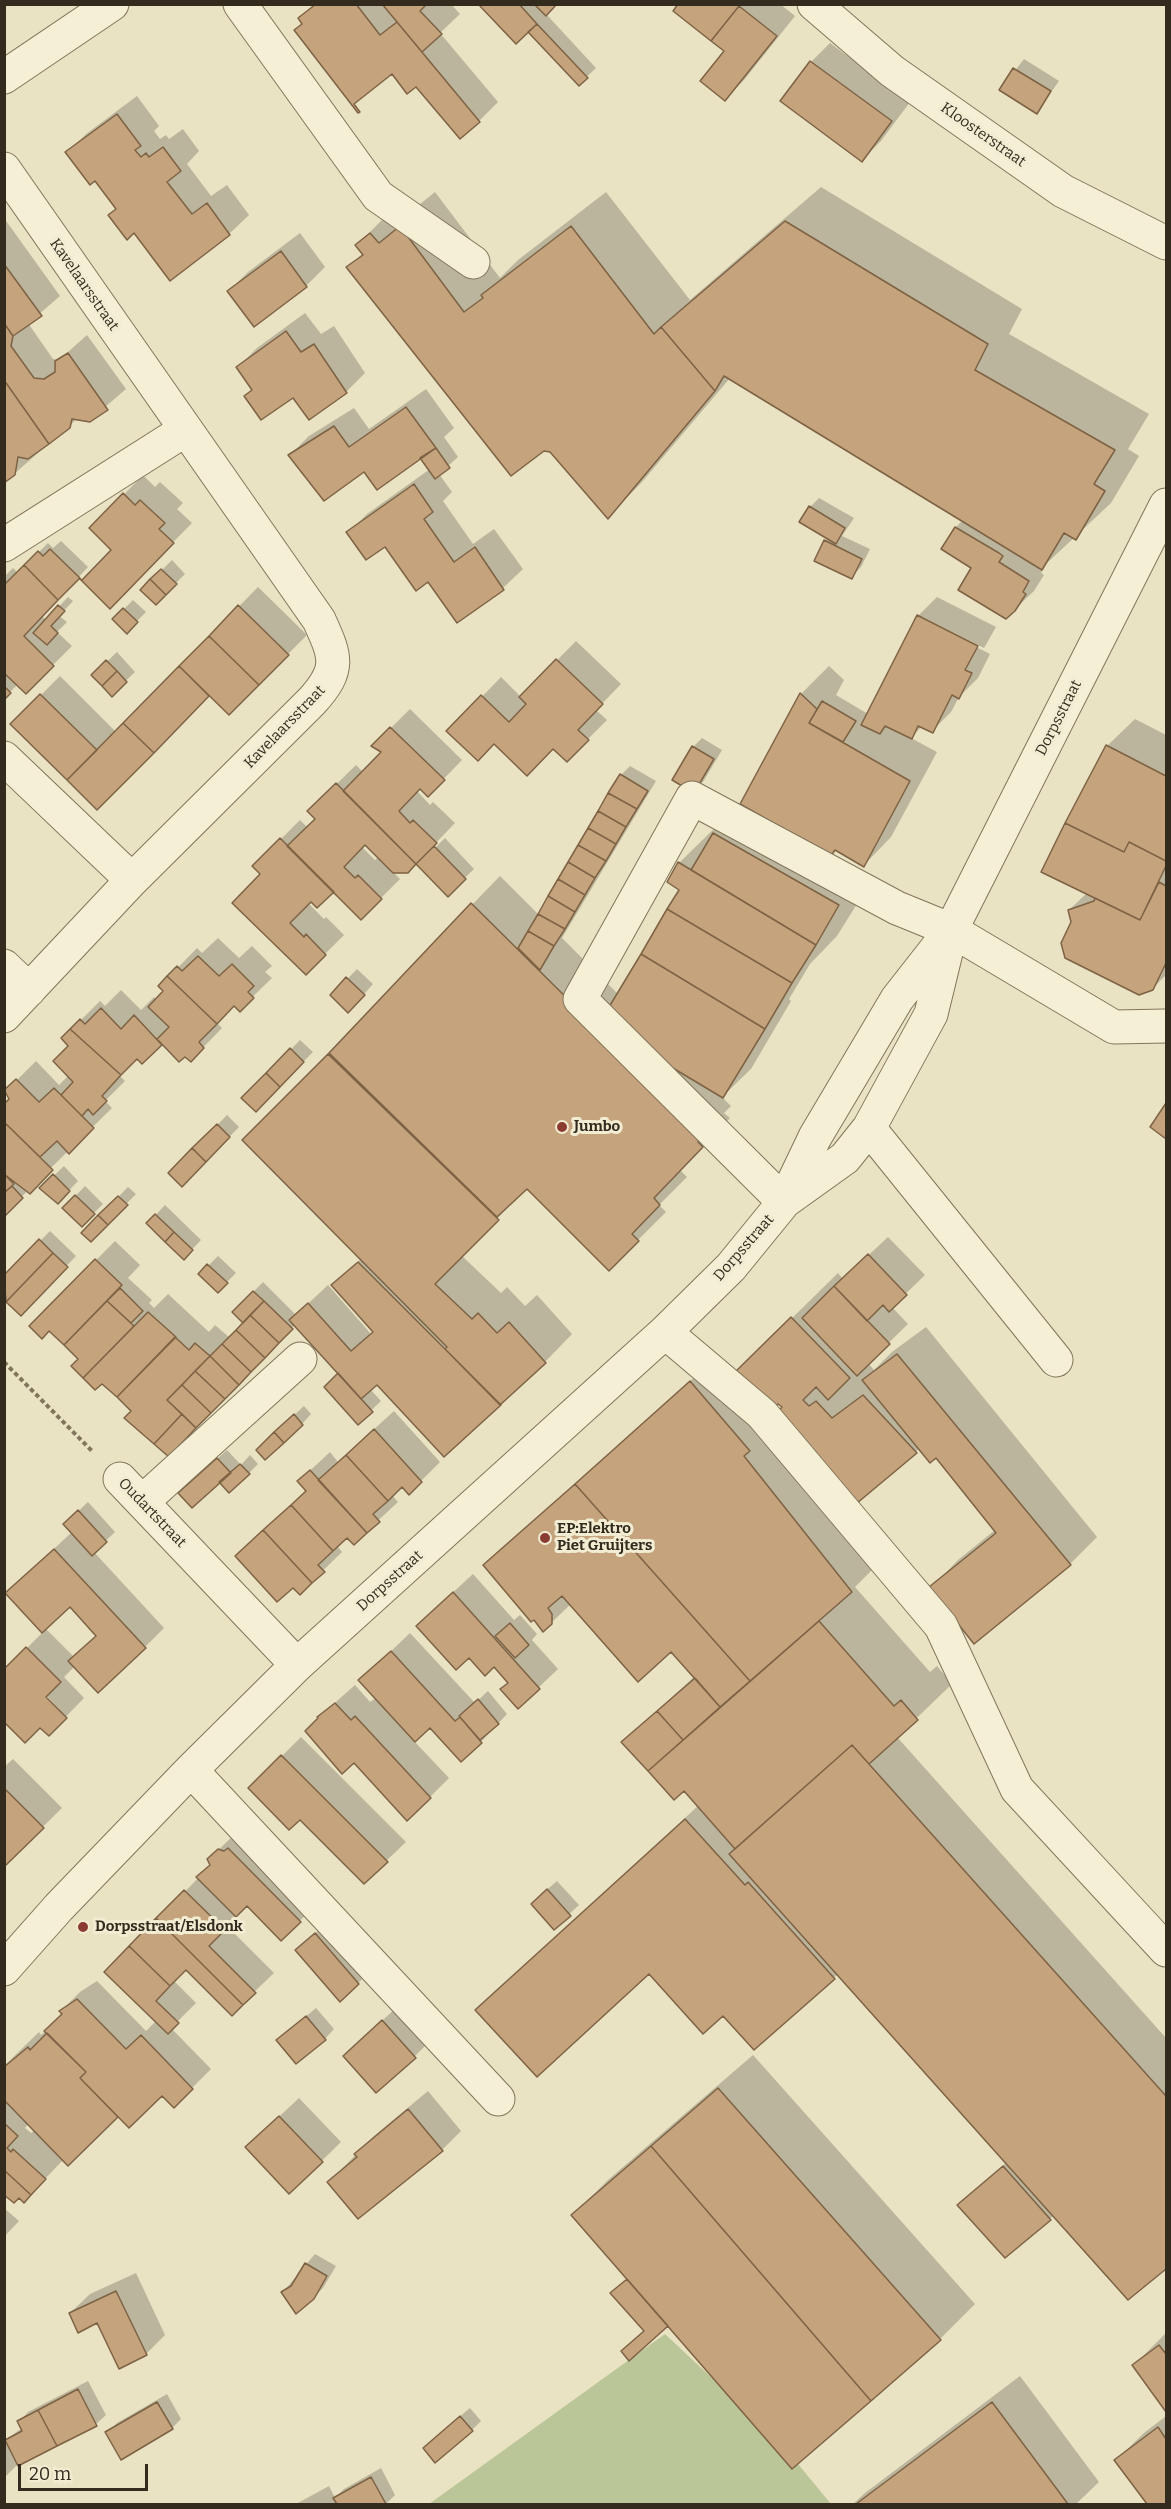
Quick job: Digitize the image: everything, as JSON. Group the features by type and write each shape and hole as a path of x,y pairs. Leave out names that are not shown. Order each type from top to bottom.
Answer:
{"street":[{"path":"4,77 112,4"},
{"path":"240,4 378,195 474,262"},
{"name":"Kloosterstraat","path":"814,4 892,71 1063,190 1167,243"},
{"name":"Kavelaarsstraat","path":"4,169 319,620 330,643 334,664 330,681 312,701 132,880 4,1016"},
{"path":"4,545 185,430"},
{"name":"Dorpsstraat","path":"4,1969 59,1907 191,1770 297,1665 665,1332 731,1267 784,1202 815,1137 897,999 951,930 1167,505"},
{"path":"4,758 132,880"},
{"path":"784,1202 580,999 692,798 897,908 951,930 1114,1027 1167,1026"},
{"name":"Dorpsstraat","path":"784,1202 845,1158 869,1128 931,1014 951,930"},
{"path":"4,966 29,990"},
{"path":"869,1128 1056,1360"},
{"path":"665,1332 762,1414 941,1626 1017,1789 1167,1950"},
{"path":"131,1491 300,1359"},
{"name":"Oudartstraat","path":"131,1491 297,1665"},
{"path":"191,1770 498,2099"}],"path":[{"name":"Oudartstraat","path":"4,1362 131,1491"}],"green space":[{"path":"665,2334 779,2441 831,2504 429,2504"}],"building":[{"path":"316,4 356,4 380,35 397,22 480,122 460,139 416,87 407,94 392,74 354,104 360,112 358,113 294,30 302,24 298,18"},
{"path":"382,4 427,4 420,11 442,34 422,52"},
{"path":"519,4 537,24 516,44 479,5"},
{"path":"534,4 557,4 546,16"},
{"path":"678,4 737,4 739,6 711,41 673,11"},
{"path":"739,6 777,36 725,101 700,81 724,51 711,41"},
{"path":"537,24 588,78 579,86 528,32"},
{"path":"810,61 892,121 862,162 780,101"},
{"path":"1013,68 1051,91 1037,114 999,90"},
{"path":"117,114 141,146 135,150 141,157 146,153 149,157 163,147 181,171 167,182 192,214 207,203 230,235 170,281 134,233 127,240 108,215 116,209 95,181 90,185 65,152"},
{"path":"785,221 988,344 975,370 1115,450 1094,484 1105,491 1076,540 1064,533 1042,570 724,376 715,391 661,327"},
{"path":"400,226 464,312 483,298 481,295 571,226 654,334 661,327 715,391 608,519 550,452 544,451 511,476 346,267 363,255 355,245 370,233 379,243"},
{"path":"281,251 307,287 254,327 227,291"},
{"path":"4,264 42,316 13,336 4,323"},
{"path":"4,323 13,336 11,346 34,378 44,379 55,372 55,361 68,353 108,410 90,422 72,419 70,428 49,444 4,380"},
{"path":"286,331 301,352 314,344 347,393 309,420 293,398 261,420 244,396 252,390 236,367"},
{"path":"4,380 49,444 28,459 18,457 15,475 4,483"},
{"path":"406,407 436,448 377,490 364,472 324,501 288,455 334,426 349,447"},
{"path":"436,448 450,468 435,479 420,458"},
{"path":"414,484 433,512 424,519 454,562 475,547 504,590 457,623 428,582 416,591 385,547 366,560 346,532"},
{"path":"123,493 135,505 140,500 165,523 159,529 174,543 110,609 79,578 82,580 111,550 89,528"},
{"path":"809,506 845,528 836,544 799,522"},
{"path":"955,527 999,553 1003,556 999,562 1029,581 1023,592 1026,594 1015,611 1006,619 958,590 971,568 941,549"},
{"path":"824,540 862,559 852,579 814,561"},
{"path":"50,549 80,578 58,600 24,565 38,551 43,556"},
{"path":"24,565 58,600 24,636 54,666 26,694 4,673 4,585"},
{"path":"161,569 177,584 166,595 150,579"},
{"path":"150,579 166,595 156,605 140,590"},
{"path":"58,605 65,611 51,626 58,633 47,645 33,633"},
{"path":"238,605 289,655 259,685 209,636"},
{"path":"123,608 138,622 127,634 112,619"},
{"path":"917,615 978,646 965,670 972,673 959,699 952,695 933,733 918,726 912,739 885,726 880,734 861,725"},
{"path":"209,636 259,685 229,715 179,666"},
{"path":"556,659 603,704 578,730 589,740 567,762 553,749 527,776 494,744 478,761 446,731 481,695 509,722 526,704 519,697"},
{"path":"106,660 117,671 102,686 91,675"},
{"path":"179,666 209,696 154,753 123,723"},
{"path":"117,671 127,682 112,697 102,686"},
{"path":"4,686 11,693 4,700"},
{"path":"800,693 817,709 809,723 910,781 864,867 835,850 831,856 740,804"},
{"path":"40,694 97,750 67,780 10,724"},
{"path":"822,701 856,721 843,742 809,723"},
{"path":"123,723 154,753 97,810 67,780"},
{"path":"390,727 445,780 428,797 420,789 399,811 410,823 413,820 437,843 416,864 343,791 381,752 371,746"},
{"path":"1106,745 1166,776 1166,861 1129,842 1124,852 1065,823"},
{"path":"692,746 714,759 694,793 672,780"},
{"path":"620,774 648,791 637,809 608,793"},
{"path":"336,783 416,864 408,873 393,873 365,845 344,867 355,878 358,875 382,899 361,920 287,846 315,819 307,811"},
{"path":"608,793 637,809 626,827 598,811"},
{"path":"598,811 626,827 616,844 588,828"},
{"path":"1065,823 1124,852 1129,842 1166,861 1166,866 1140,920 1041,872"},
{"path":"588,828 616,844 606,861 578,845"},
{"path":"713,833 839,905 816,945 691,870"},
{"path":"280,838 334,892 317,908 311,902 290,923 304,937 306,934 326,955 306,975 232,903 260,874 252,866"},
{"path":"578,845 606,861 595,878 568,862"},
{"path":"434,846 466,879 448,897 416,864"},
{"path":"568,862 595,878 585,895 558,879"},
{"path":"678,862 816,945 792,983 667,909 679,890 667,882"},
{"path":"558,879 585,895 575,912 548,896"},
{"path":"1159,882 1166,886 1166,963 1153,990 1139,995 1065,958 1061,943 1071,922 1068,910 1094,901 1095,898 1140,920"},
{"path":"548,896 575,912 565,929 538,914"},
{"path":"471,903 705,1135 698,1142 703,1147 654,1198 660,1205 632,1234 639,1241 609,1271 527,1189 497,1217 329,1053"},
{"path":"667,909 792,983 765,1029 641,954"},
{"path":"538,914 565,929 554,946 528,931"},
{"path":"528,931 554,946 540,970 518,948"},
{"path":"641,954 765,1029 723,1098 656,1058 609,1007"},
{"path":"198,956 219,976 232,964 254,986 248,992 254,998 240,1012 234,1006 217,1024 167,976 177,966 182,971"},
{"path":"167,976 217,1024 199,1042 204,1048 191,1062 185,1057 179,1062 157,1039 169,1027 148,1007 163,991 158,986"},
{"path":"346,977 365,995 348,1013 330,995"},
{"path":"101,1008 121,1029 134,1015 162,1045 142,1064 137,1059 121,1075 70,1029 80,1019 85,1024"},
{"path":"70,1029 121,1075 102,1096 107,1101 93,1115 88,1109 82,1116 61,1095 73,1082 53,1061 68,1046 61,1038"},
{"path":"290,1048 304,1062 280,1087 266,1073"},
{"path":"328,1054 499,1220 435,1284 472,1319 478,1313 497,1333 509,1322 546,1363 500,1405 445,1349 447,1347 242,1140"},
{"path":"266,1073 280,1087 256,1112 241,1098"},
{"path":"16,1079 39,1102 54,1088 94,1128 69,1154 57,1141 40,1157 4,1122 4,1104 9,1099 4,1090"},
{"path":"1166,1103 1166,1139 1150,1127"},
{"path":"4,1122 53,1170 30,1194 4,1174"},
{"path":"217,1124 230,1137 206,1162 192,1148"},
{"path":"192,1148 206,1162 182,1187 168,1173"},
{"path":"4,1174 14,1184 4,1193"},
{"path":"53,1174 70,1191 58,1204 39,1188"},
{"path":"12,1186 23,1198 4,1217 4,1193"},
{"path":"75,1195 95,1214 82,1227 62,1208"},
{"path":"118,1196 128,1205 108,1225 98,1215"},
{"path":"155,1214 174,1232 165,1242 146,1223"},
{"path":"98,1215 108,1225 91,1242 81,1233"},
{"path":"174,1232 193,1250 184,1260 165,1242"},
{"path":"39,1239 53,1253 6,1302 4,1275"},
{"path":"53,1253 68,1267 21,1316 6,1302"},
{"path":"868,1254 907,1295 889,1312 883,1305 867,1321 834,1286"},
{"path":"95,1259 122,1285 64,1345 49,1331 42,1339 29,1326"},
{"path":"358,1262 501,1405 444,1457 377,1385 361,1399 289,1320 308,1303 351,1351 373,1332 331,1285"},
{"path":"207,1264 228,1283 218,1293 198,1274"},
{"path":"834,1286 890,1344 857,1376 802,1318"},
{"path":"120,1288 143,1311 131,1323 107,1301"},
{"path":"253,1291 264,1301 243,1323 232,1312"},
{"path":"107,1301 134,1326 83,1378 71,1366 78,1359 64,1345"},
{"path":"264,1301 293,1329 279,1343 250,1315"},
{"path":"148,1312 176,1337 117,1397 102,1384 95,1390 83,1378"},
{"path":"250,1315 279,1343 265,1358 236,1330"},
{"path":"791,1317 850,1378 828,1400 816,1387 803,1400 809,1406 816,1401 832,1418 863,1395 917,1453 850,1509 773,1417 782,1407 778,1404 769,1411 733,1374"},
{"path":"236,1330 265,1358 251,1372 222,1344"},
{"path":"175,1337 189,1350 195,1343 210,1356 167,1400 182,1414 154,1444 124,1418 131,1411 117,1397"},
{"path":"222,1344 251,1372 239,1385 210,1356"},
{"path":"897,1354 1071,1565 974,1644 929,1587 996,1533 936,1458 930,1463 862,1380"},
{"path":"210,1356 239,1385 225,1399 195,1371"},
{"path":"195,1371 225,1399 211,1413 182,1385"},
{"path":"338,1373 373,1412 358,1425 324,1387"},
{"path":"690,1381 750,1451 744,1456 852,1592 750,1681 575,1484"},
{"path":"182,1385 211,1413 196,1428 167,1400"},
{"path":"182,1414 196,1428 169,1457 154,1444"},
{"path":"294,1414 303,1425 284,1443 274,1432"},
{"path":"374,1429 422,1482 409,1495 402,1487 388,1501 346,1455"},
{"path":"274,1432 284,1443 265,1460 256,1450"},
{"path":"346,1455 388,1501 373,1514 380,1522 367,1533 318,1480"},
{"path":"217,1458 231,1473 192,1508 178,1493"},
{"path":"240,1464 250,1474 229,1493 219,1482"},
{"path":"310,1470 367,1533 354,1545 347,1538 333,1551 291,1505 306,1491 297,1481"},
{"path":"575,1484 750,1681 720,1707 671,1652 638,1682 562,1596 548,1608 552,1614 552,1624 543,1632 534,1620 531,1622 483,1565"},
{"path":"291,1505 333,1551 318,1565 325,1572 312,1583 263,1530"},
{"path":"78,1510 107,1542 92,1556 63,1524"},
{"path":"263,1530 312,1583 300,1595 293,1588 277,1602 235,1556"},
{"path":"54,1549 146,1648 98,1693 68,1661 96,1636 70,1607 42,1633 5,1593"},
{"path":"453,1592 540,1689 518,1709 500,1689 508,1683 494,1667 485,1676 469,1658 456,1670 416,1626"},
{"path":"819,1621 894,1706 901,1700 918,1720 869,1764 852,1745 735,1849 684,1791 674,1800 648,1771"},
{"path":"510,1623 529,1645 515,1658 495,1636"},
{"path":"26,1647 61,1682 46,1697 67,1718 49,1736 40,1728 25,1743 4,1722 4,1669"},
{"path":"391,1651 455,1721 460,1717 482,1743 461,1762 430,1728 415,1742 358,1680"},
{"path":"695,1678 720,1707 683,1740 657,1711"},
{"path":"478,1699 499,1724 480,1740 459,1716"},
{"path":"335,1703 351,1720 355,1716 431,1798 407,1821 354,1763 342,1774 305,1731 317,1717"},
{"path":"657,1711 683,1740 648,1771 621,1742"},
{"path":"852,1745 1166,2096 1166,2269 1128,2300 729,1854"},
{"path":"281,1755 388,1862 364,1884 300,1820 289,1830 248,1788"},
{"path":"4,1788 44,1828 4,1867"},
{"path":"685,1819 745,1885 748,1882 835,1979 754,2050 723,2016 703,2034 649,1974 537,2077 475,2010"},
{"path":"228,1848 301,1922 281,1941 247,1906 236,1917 196,1877 210,1865 207,1859 218,1849 224,1851"},
{"path":"547,1889 571,1916 554,1930 531,1904"},
{"path":"184,1890 225,1930 209,1946 256,1993 243,2005 156,1918"},
{"path":"156,1918 243,2005 232,2016 186,1970 170,1986 129,1946"},
{"path":"315,1933 359,1984 340,2002 295,1950"},
{"path":"129,1946 170,1986 156,2001 179,2023 168,2034 104,1972"},
{"path":"77,1999 126,2049 141,2035 193,2089 174,2108 162,2096 129,2128 80,2078 86,2072 44,2031 62,2014 59,2011"},
{"path":"306,2016 326,2040 296,2064 276,2040"},
{"path":"382,2020 416,2058 376,2093 343,2056"},
{"path":"47,2033 86,2072 80,2078 118,2117 68,2166 4,2100 4,2067 28,2047 30,2050"},
{"path":"718,2088 941,2340 871,2401 651,2146"},
{"path":"408,2109 443,2151 358,2219 327,2182 357,2157 354,2154"},
{"path":"279,2116 323,2162 289,2194 245,2147"},
{"path":"4,2123 18,2136 7,2148 11,2152 13,2149 46,2179 31,2195 4,2170"},
{"path":"651,2146 871,2401 792,2469 571,2215"},
{"path":"1003,2166 1051,2220 1005,2258 957,2205"},
{"path":"4,2170 31,2195 24,2203 19,2198 14,2203 4,2195"},
{"path":"305,2263 327,2276 314,2299 296,2314 281,2292 291,2286"},
{"path":"627,2279 668,2326 629,2361 621,2351 644,2331 610,2293"},
{"path":"116,2291 147,2355 119,2369 97,2323 78,2333 69,2313"},
{"path":"1159,2345 1166,2354 1166,2412 1132,2365"},
{"path":"78,2389 97,2426 57,2446 38,2410"},
{"path":"157,2402 173,2429 121,2460 105,2432"},
{"path":"992,2402 1068,2504 856,2504"},
{"path":"38,2410 57,2446 18,2466 5,2440 22,2431 17,2421"},
{"path":"460,2416 473,2431 435,2463 423,2448"},
{"path":"1158,2427 1166,2439 1166,2504 1147,2504 1114,2460"},
{"path":"371,2477 386,2504 337,2504 333,2498"}],"place":[{"name":"Jumbo","path":"562,1127"},
{"name":"EP:Elektro Piet Gruijters","path":"545,1538"},
{"name":"Dorpsstraat/Elsdonk","path":"83,1927"}]}
